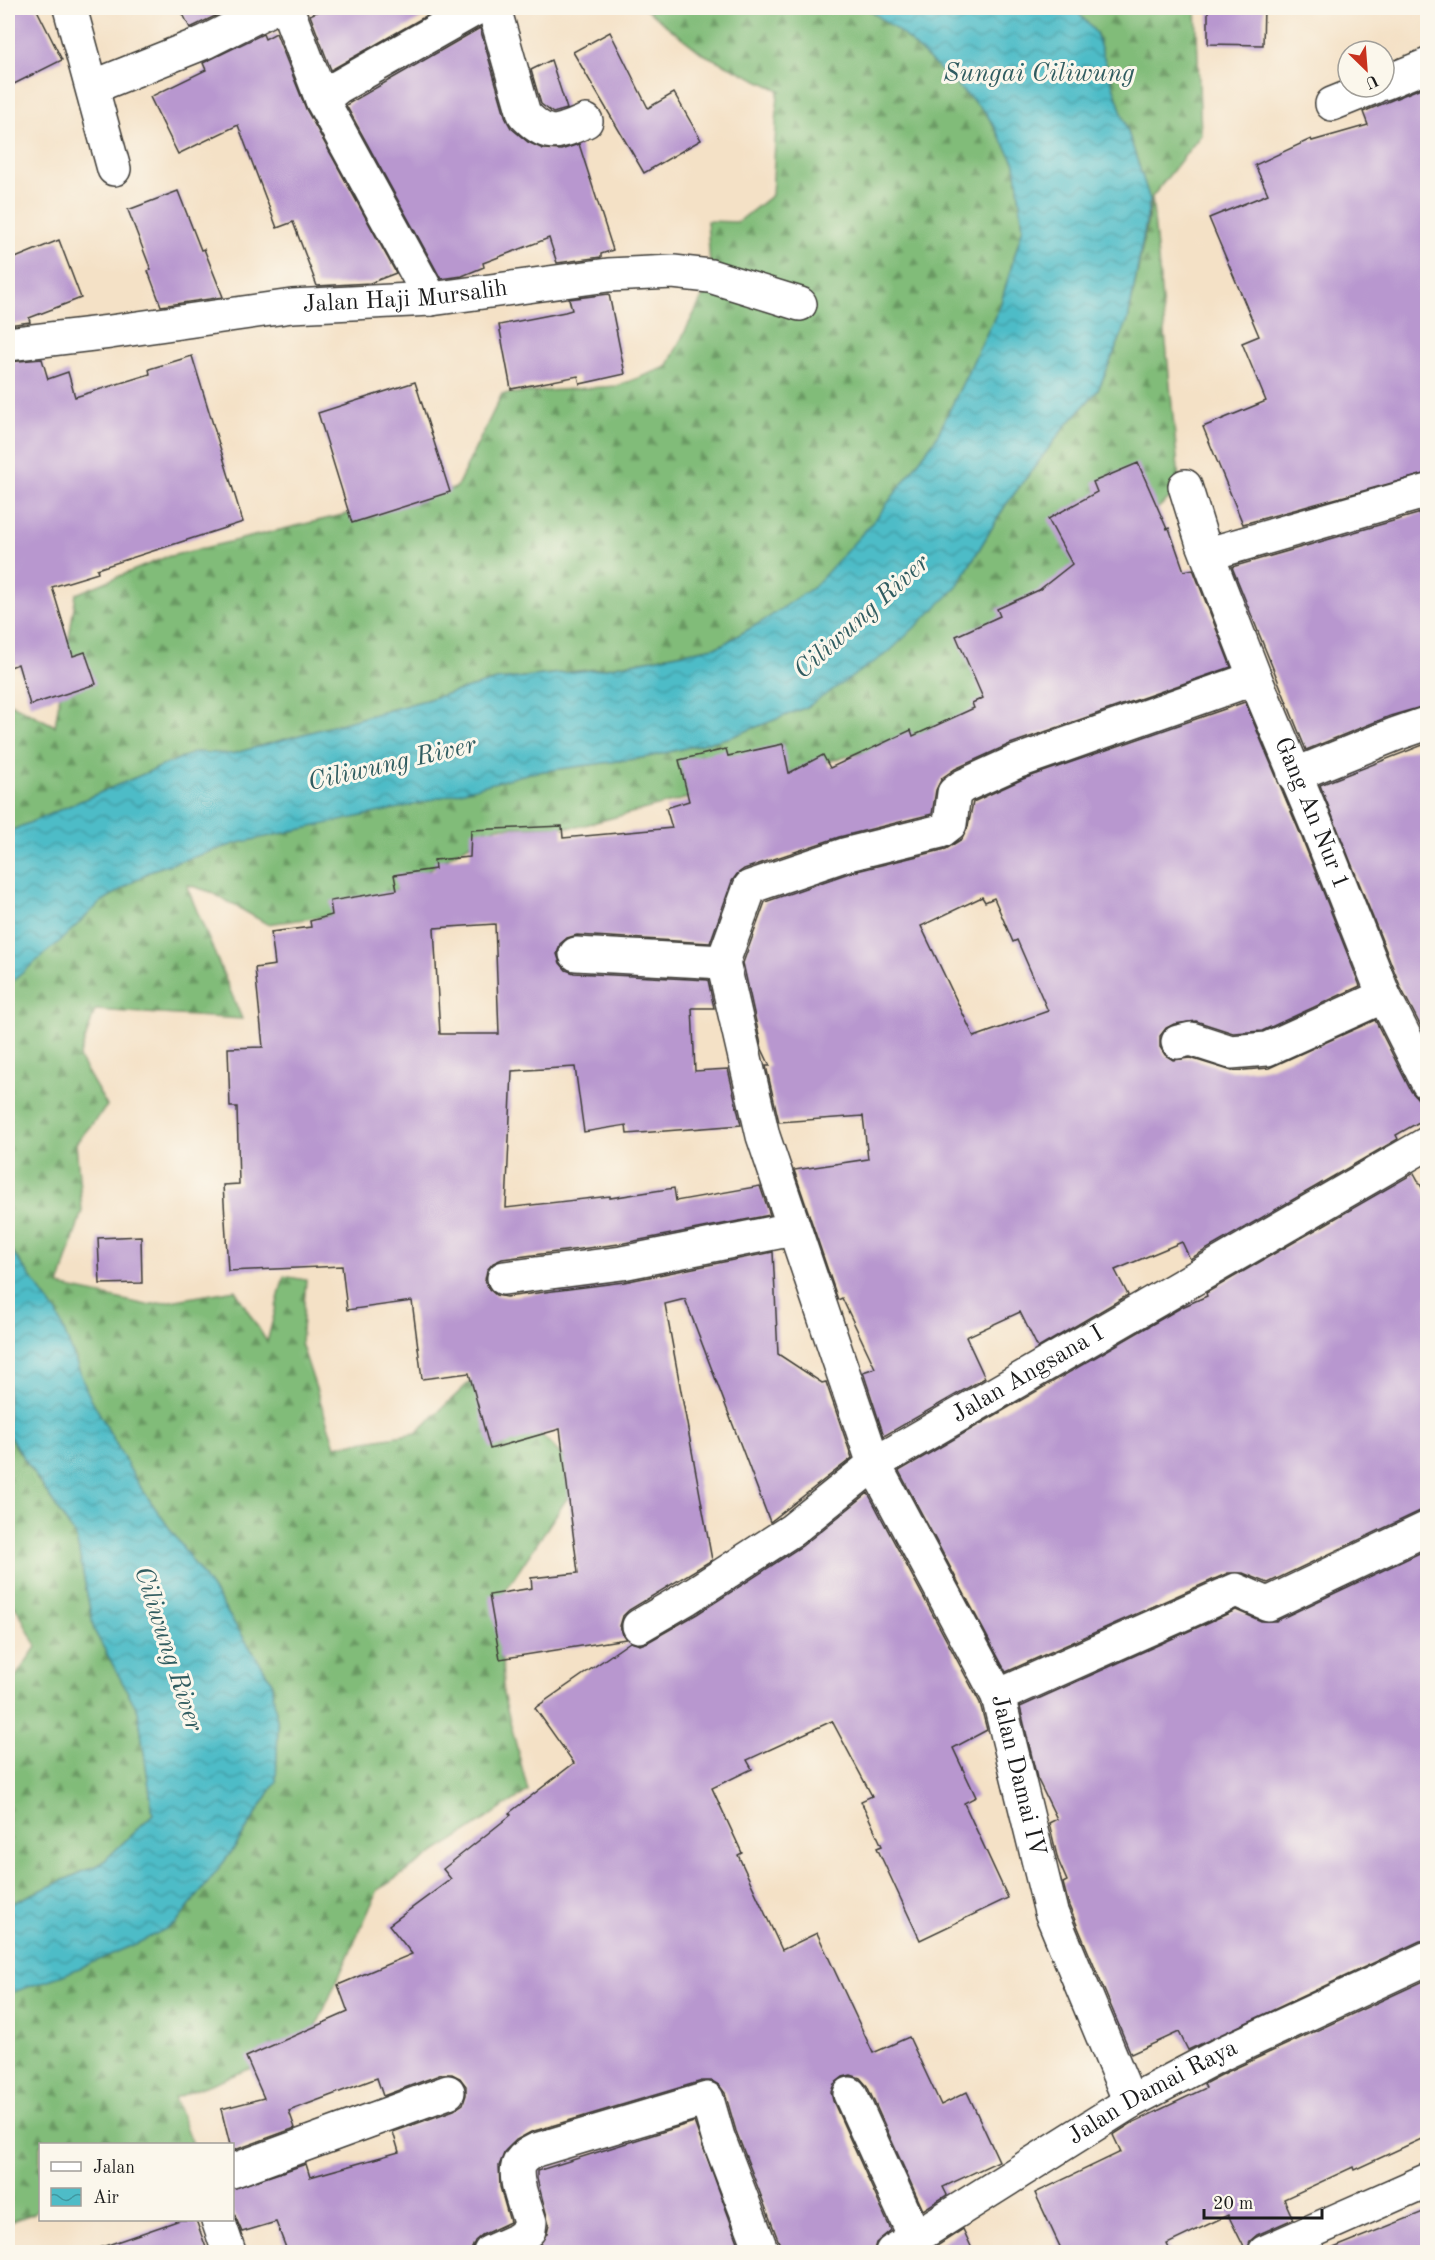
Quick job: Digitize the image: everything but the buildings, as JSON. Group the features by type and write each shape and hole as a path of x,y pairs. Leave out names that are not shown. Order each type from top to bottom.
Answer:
{"street":[{"path":"70,8 114,169"},
{"path":"93,87 205,42 273,8"},
{"path":"287,8 322,100 431,299"},
{"path":"322,100 338,87 477,8"},
{"path":"494,8 524,114 536,127 557,133 586,122"},
{"path":"1396,78 1428,65"},
{"path":"1332,104 1344,99"},
{"name":"Jalan Haji Mursalih","path":"8,344 292,306 431,299 608,275 673,272 710,276 800,304"},
{"name":"Gang An Nur 1","path":"1185,486 1205,548 1294,775 1319,831 1384,996 1428,1083"},
{"path":"1205,548 1428,491"},
{"path":"576,954 723,962 750,887 844,855 941,831 950,824 954,793 963,786 1016,762 1255,678"},
{"path":"1294,775 1428,723"},
{"name":"Jalan Damai IV","path":"723,962 763,1136 874,1464 998,1696 1051,1912 1130,2102"},
{"path":"1178,1042 1191,1039 1231,1052 1267,1049 1384,996"},
{"name":"Jalan Angsana I","path":"639,1626 792,1530 874,1464 1427,1145"},
{"path":"504,1278 622,1263 794,1229"},
{"path":"998,1696 1236,1590 1268,1604 1428,1528"},
{"name":"Jalan Damai Raya","path":"903,2245 1130,2102 1219,2055 1428,1958"},
{"path":"234,2171 448,2092"},
{"path":"850,2094 903,2245"},
{"path":"490,2253 519,2240 530,2229 516,2174 519,2162 527,2155 536,2150 707,2098 718,2136 762,2253"},
{"path":"1265,2253 1428,2180"},
{"path":"218,2221 229,2253"}],"green space":[{"path":"644,8 867,8 902,34 986,113 1015,163 1023,227 1000,306 936,438 879,516 815,586 763,621 720,646 604,668 497,680 232,754 195,752 8,832 8,702 55,726 76,594 166,557 456,488 502,394 617,386 667,367 711,280 707,221 738,222 772,195 778,92 781,91 703,54"},
{"path":"1074,8 1196,8 1201,135 1152,197 1180,489 1118,543 974,734 861,753 577,827 497,827 361,912 267,924 211,892 188,885 242,1019 95,1010 79,1058 107,1106 76,1143 82,1211 59,1286 147,1305 235,1290 267,1342 284,1276 306,1280 301,1343 335,1446 416,1433 480,1372 582,1476 501,1597 503,1694 528,1791 378,1890 307,2047 174,2098 192,2143 39,2143 39,2208 34,2213 8,2223 8,1994 176,1924 236,1846 276,1782 278,1727 271,1680 212,1589 137,1482 87,1391 57,1313 8,1246 8,985 101,902 152,870 238,843 530,773 648,757 731,737 807,707 956,588 1005,506 1064,428 1098,390 1128,320 1152,199 1150,200 1096,33"},
{"path":"8,1435 76,1537 94,1630 138,1711 153,1814 102,1863 8,1905 8,1688 36,1647 20,1614 8,1597"}],"water":[{"name":"Sungai Ciliwung","path":"867,8 1074,8 1096,33 1150,200 1128,320 1098,390 1064,428 1005,506 956,588 889,652 807,707 731,737 648,757 530,773 413,805 238,843 152,870 101,902 59,942 8,985 8,832 195,752 232,754 497,680 601,669 720,646 763,621 815,586 878,516 936,438 1000,306 1023,227 1015,163 986,113 902,34"},
{"name":"Ciliwung River","path":"8,1246 57,1313 87,1391 137,1482 212,1589 271,1680 278,1727 276,1782 236,1846 176,1924 63,1975 8,1994 8,1905 102,1863 153,1814 138,1711 94,1630 76,1537 8,1434"}]}
